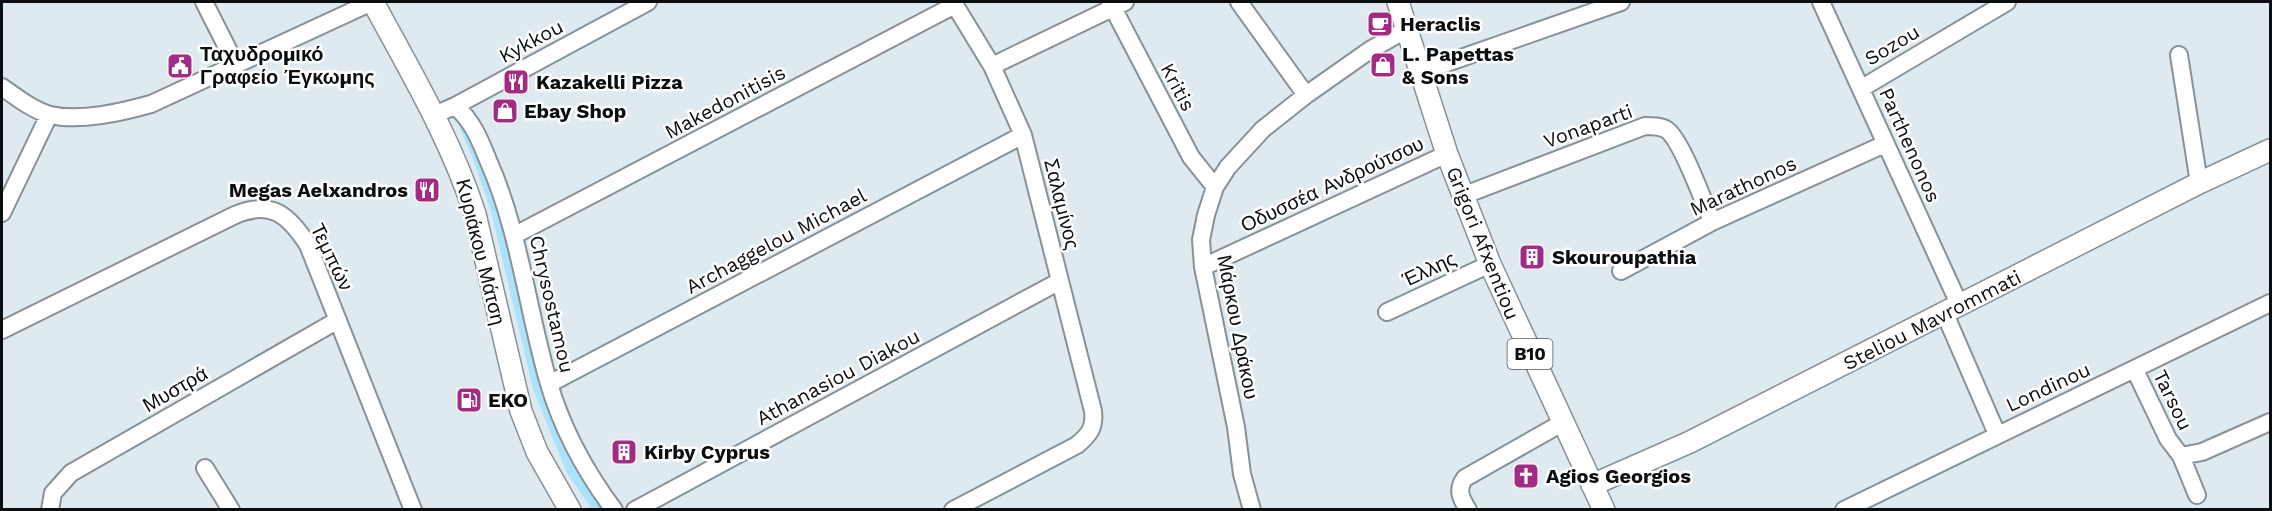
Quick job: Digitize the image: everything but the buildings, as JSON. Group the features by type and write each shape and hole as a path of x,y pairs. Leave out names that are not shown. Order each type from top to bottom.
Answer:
{"main road":[{"name":"Κυριάκου Μάτση","path":"372,2 434,115 458,166 475,214 520,411 537,452 570,510"},
{"name":"Grigori Afxentiou","path":"1398,2 1462,196 1490,264 1604,510"},
{"name":"Steliou Mavrommati","path":"1592,485 1690,442 2199,183 2271,150"}],"street":[{"path":"204,2 236,65"},
{"path":"2,87 49,115 120,113 152,104 372,2"},
{"path":"1239,2 1306,95"},
{"path":"1420,72 1622,2"},
{"name":"Parthenonos","path":"1821,2 1862,88 1885,144 1952,310 1997,434"},
{"name":"Sozou","path":"1862,88 2007,2"},
{"name":"Kykkou","path":"434,115 455,106 642,3"},
{"name":"Σαλαμίνος","path":"954,3 992,66 1023,135 1094,422 1092,429 1077,445 980,503"},
{"name":"Makedonitisis","path":"515,235 954,3"},
{"path":"992,66 1116,3"},
{"name":"Kritis","path":"1116,3 1191,157 1215,187"},
{"name":"Μάρκου Δράκου","path":"1252,510 1242,474 1236,427 1203,267 1201,240 1215,187 1242,150 1277,117 1370,50 1407,29"},
{"path":"2179,55 2199,183"},
{"name":"Chrysostamou","path":"455,106 469,119 497,180 515,235 549,384 575,451 590,477 614,510"},
{"path":"2,213 49,115"},
{"name":"Vonaparti","path":"1462,196 1645,126 1656,126 1667,130 1679,146 1712,222"},
{"name":"Archaggelou Michael","path":"549,384 1023,135"},
{"name":"Marathonos","path":"1621,271 1712,222 1885,144"},
{"name":"Οδυσσέα Ανδρούτσου","path":"1203,267 1447,154"},
{"name":"Τεμπών","path":"2,330 235,215 250,209 263,208 276,211 297,228 308,246 408,507"},
{"name":"Έλλης","path":"1387,312 1490,264"},
{"name":"Athanasiou Diakou","path":"635,510 1060,281"},
{"name":"Londinou","path":"1844,510 2271,303"},
{"name":"Μυστρά","path":"50,510 53,493 71,473 338,320"},
{"name":"Tarsou","path":"2135,370 2168,439 2181,456 2202,452 2271,422"},
{"path":"1468,510 1459,490 1465,478 1562,423"},
{"path":"2181,456 2197,495"},
{"path":"205,468 231,510"},
{"path":"953,510 980,503"}],"shaded area":[{"path":"463,119 506,227 531,349 542,386 607,509 592,509 567,473 533,389 491,211 459,126"}],"place":[{"name":"Heraclis","path":"1380,24"},
{"name":"L. Papettas & Sons","path":"1383,65"},
{"name":"Ταχυδρομικό Γραφείο Έγκωμης","path":"180,66"},
{"name":"Kazakelli Pizza","path":"516,82"},
{"name":"Ebay Shop","path":"505,111"},
{"name":"Megas Aelxandros","path":"427,190"},
{"name":"Skouroupathia","path":"1532,257"},
{"name":"EKO","path":"469,400"},
{"name":"Kirby Cyprus","path":"624,452"},
{"name":"Agios Georgios","path":"1526,476"}]}
